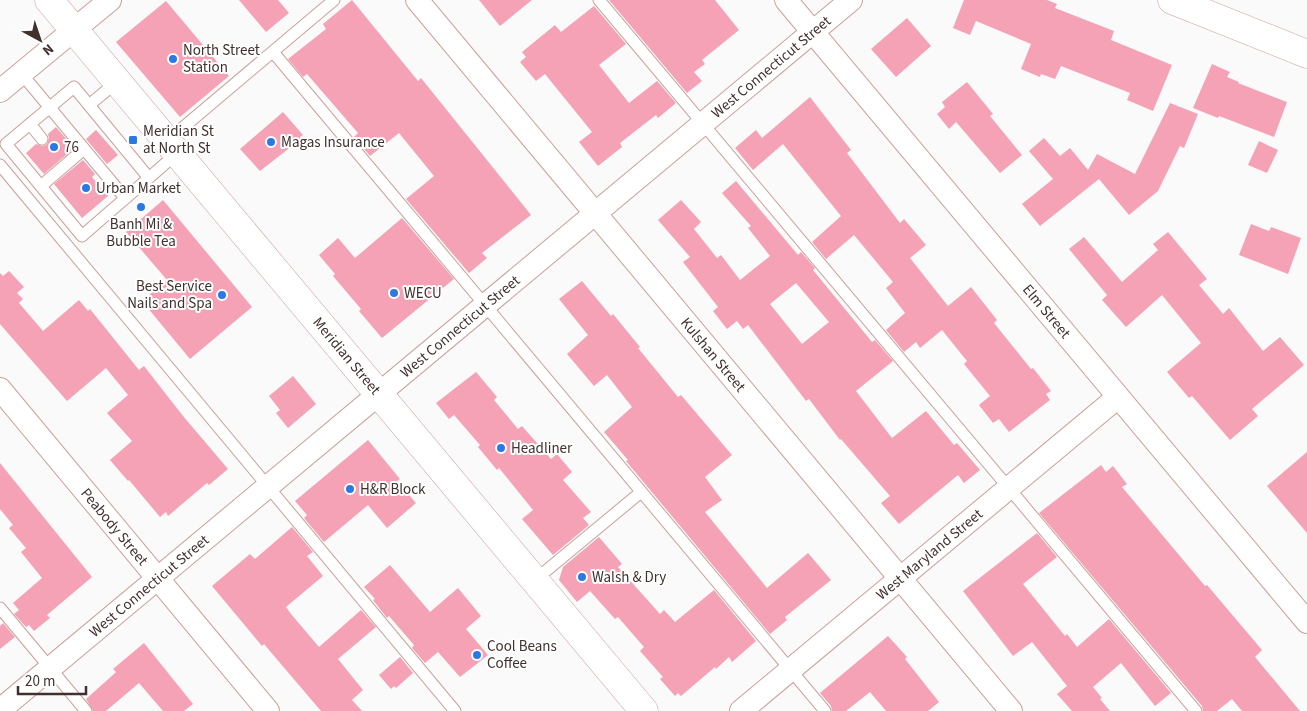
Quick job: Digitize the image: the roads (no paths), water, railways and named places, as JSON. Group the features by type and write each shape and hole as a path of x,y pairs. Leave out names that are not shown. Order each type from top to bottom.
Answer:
{"street":[{"name":"Meridian Street","path":"50,0 644,711"},
{"path":"0,91 110,0"},
{"name":"Kulshan Street","path":"417,0 1011,711"},
{"name":"Elm Street","path":"786,0 1307,622"},
{"name":"West Connecticut Street","path":"0,710 851,0"},
{"path":"1172,0 1307,54"},
{"name":"Peabody Street","path":"0,389 268,711"},
{"name":"West Maryland Street","path":"741,711 1118,397"}],"lane":[{"path":"149,178 74,87 30,124 3,140 82,236 149,178 172,147 273,52 334,0"},
{"path":"599,0 1196,711"},
{"path":"273,52 825,711"},
{"path":"22,72 125,198"},
{"path":"88,105 118,81"},
{"path":"30,124 42,139"},
{"path":"41,186 63,163 84,149"},
{"path":"0,165 455,711"},
{"path":"535,580 641,492"},
{"path":"0,608 86,711"}],"place":[{"name":"North Street Station","path":"173,59"},
{"name":"Meridian St at North St","path":"133,140"},
{"name":"Magas Insurance","path":"271,142"},
{"name":"76","path":"54,147"},
{"name":"Urban Market","path":"86,188"},
{"name":"Banh Mi & Bubble Tea","path":"141,207"},
{"name":"WECU","path":"394,293"},
{"name":"Best Service Nails and Spa","path":"222,295"},
{"name":"Headliner","path":"501,448"},
{"name":"H&R Block","path":"350,489"},
{"name":"Walsh & Dry","path":"582,577"},
{"name":"Cool Beans Coffee","path":"477,655"}]}
